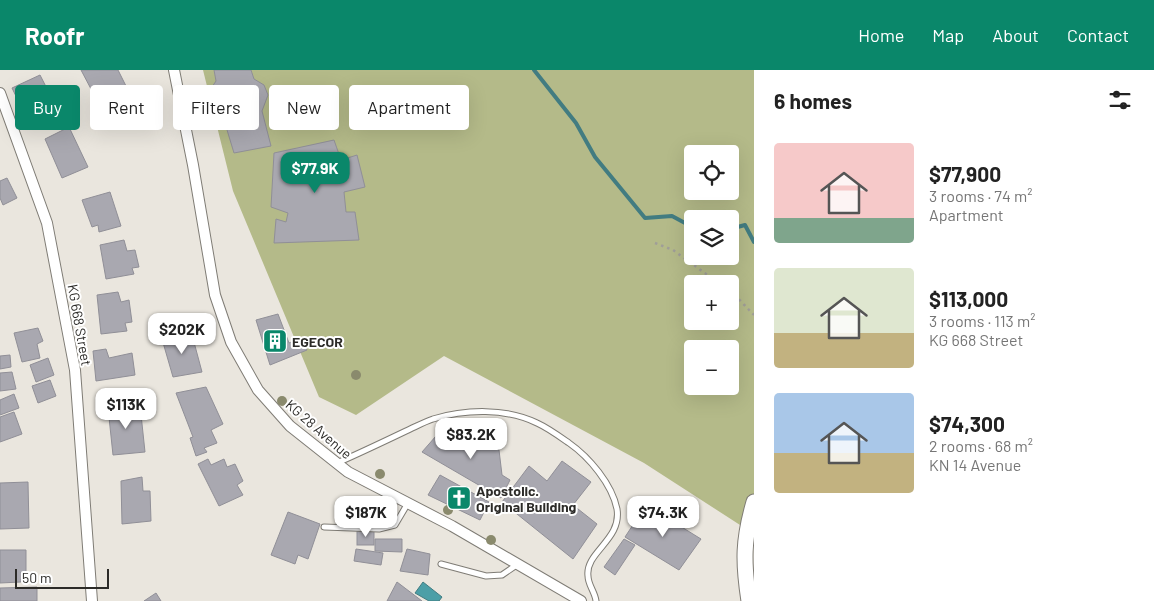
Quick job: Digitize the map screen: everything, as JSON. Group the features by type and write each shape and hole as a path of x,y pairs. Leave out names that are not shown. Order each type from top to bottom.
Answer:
{"main road":[{"path":"749,601 744,567 745,537 754,502"}],"street":[{"name":"KG 28 Avenue","path":"174,70 193,165 215,295 231,342 258,390 290,426 348,472 408,502 581,601"},
{"name":"KG 668 Street","path":"0,93 47,223 75,370 92,601"}],"lane":[{"path":"336,463 432,419 464,411 516,416 538,423 579,450 593,464 613,498 617,510 617,524 614,532 590,564 588,576 595,592 596,601"},
{"path":"324,527 379,529 395,525 408,502"},
{"path":"441,564 486,576 502,575 518,564"}],"path":[{"path":"655,243 672,250 707,275"},
{"path":"739,299 754,315"}],"green space":[{"path":"203,70 754,70 754,534 644,463 444,356 356,415 319,397 233,191 218,130 259,130 259,85 207,85"}],"water":[{"path":"423,582 442,597 439,601 429,601 415,593"}],"building":[{"path":"81,70 118,70 126,85 90,85 90,87"},
{"path":"214,70 251,70 254,79 264,85 268,95 262,111 271,146 234,153 227,130 259,130 259,85 213,85 216,81"},
{"path":"40,75 45,85 18,85"},
{"path":"63,130 70,130 88,167 62,178 45,139"},
{"path":"334,140 341,160 357,155 365,187 344,192 346,212 355,212 359,240 274,243 276,219 286,222 288,213 271,207 274,153"},
{"path":"7,178 17,198 3,205 0,198 0,181"},
{"path":"110,192 121,226 99,232 98,225 92,227 82,200"},
{"path":"124,240 127,251 135,250 139,267 132,268 134,274 106,279 100,245"},
{"path":"118,292 121,302 129,300 132,322 125,323 127,331 101,334 97,295"},
{"name":"EGECOR","path":"278,314 289,343 302,338 307,350 270,365 256,320"},
{"path":"38,328 43,341 37,344 40,358 22,362 14,333"},
{"path":"191,331 202,372 173,377 162,339"},
{"path":"106,349 109,358 132,353 135,375 96,381 93,351"},
{"path":"10,355 11,367 0,369 0,356"},
{"path":"48,358 54,375 36,382 30,365"},
{"path":"12,372 16,389 0,391 0,373"},
{"path":"50,380 56,396 38,403 32,386"},
{"path":"206,387 223,424 211,430 217,443 204,448 207,452 196,456 190,438 193,437 176,393"},
{"path":"14,394 19,408 0,415 0,400"},
{"path":"140,405 145,452 113,455 108,408"},
{"path":"14,412 22,434 0,442 0,417"},
{"path":"468,431 476,435 489,433 492,447 499,450 502,475 510,480 501,498 422,452 436,436 443,440"},
{"path":"208,459 211,465 224,459 227,467 235,464 243,481 237,485 243,495 219,506 198,464"},
{"path":"562,461 591,482 573,505 597,524 573,559 502,502 529,466 547,481"},
{"name":"Apostolic. Original Building","path":"440,475 489,502 480,520 428,495"},
{"path":"142,477 143,491 150,491 151,521 122,524 121,481"},
{"path":"28,482 29,528 0,529 0,483"},
{"path":"646,505 701,539 679,570 625,537"},
{"path":"288,512 320,524 308,559 298,555 295,564 271,555"},
{"path":"357,531 374,531 374,545 357,545"},
{"path":"375,539 402,539 402,552 375,551"},
{"path":"624,539 635,545 615,575 604,567"},
{"path":"356,549 383,553 381,565 354,561"},
{"path":"407,549 430,554 428,575 400,571"},
{"path":"0,550 26,550 26,572 21,572 21,582 0,583"},
{"path":"397,582 422,601 387,601"},
{"path":"37,587 37,601 0,601 0,588"},
{"path":"156,593 161,601 144,601"}],"waterway":[{"path":"534,70 576,123 595,157 645,218 672,216 684,222"},
{"path":"739,227 745,225 754,242"}],"place":[{"name":"EGECOR","path":"275,341"},
{"name":"Apostolic. Original Building","path":"459,498"}]}
